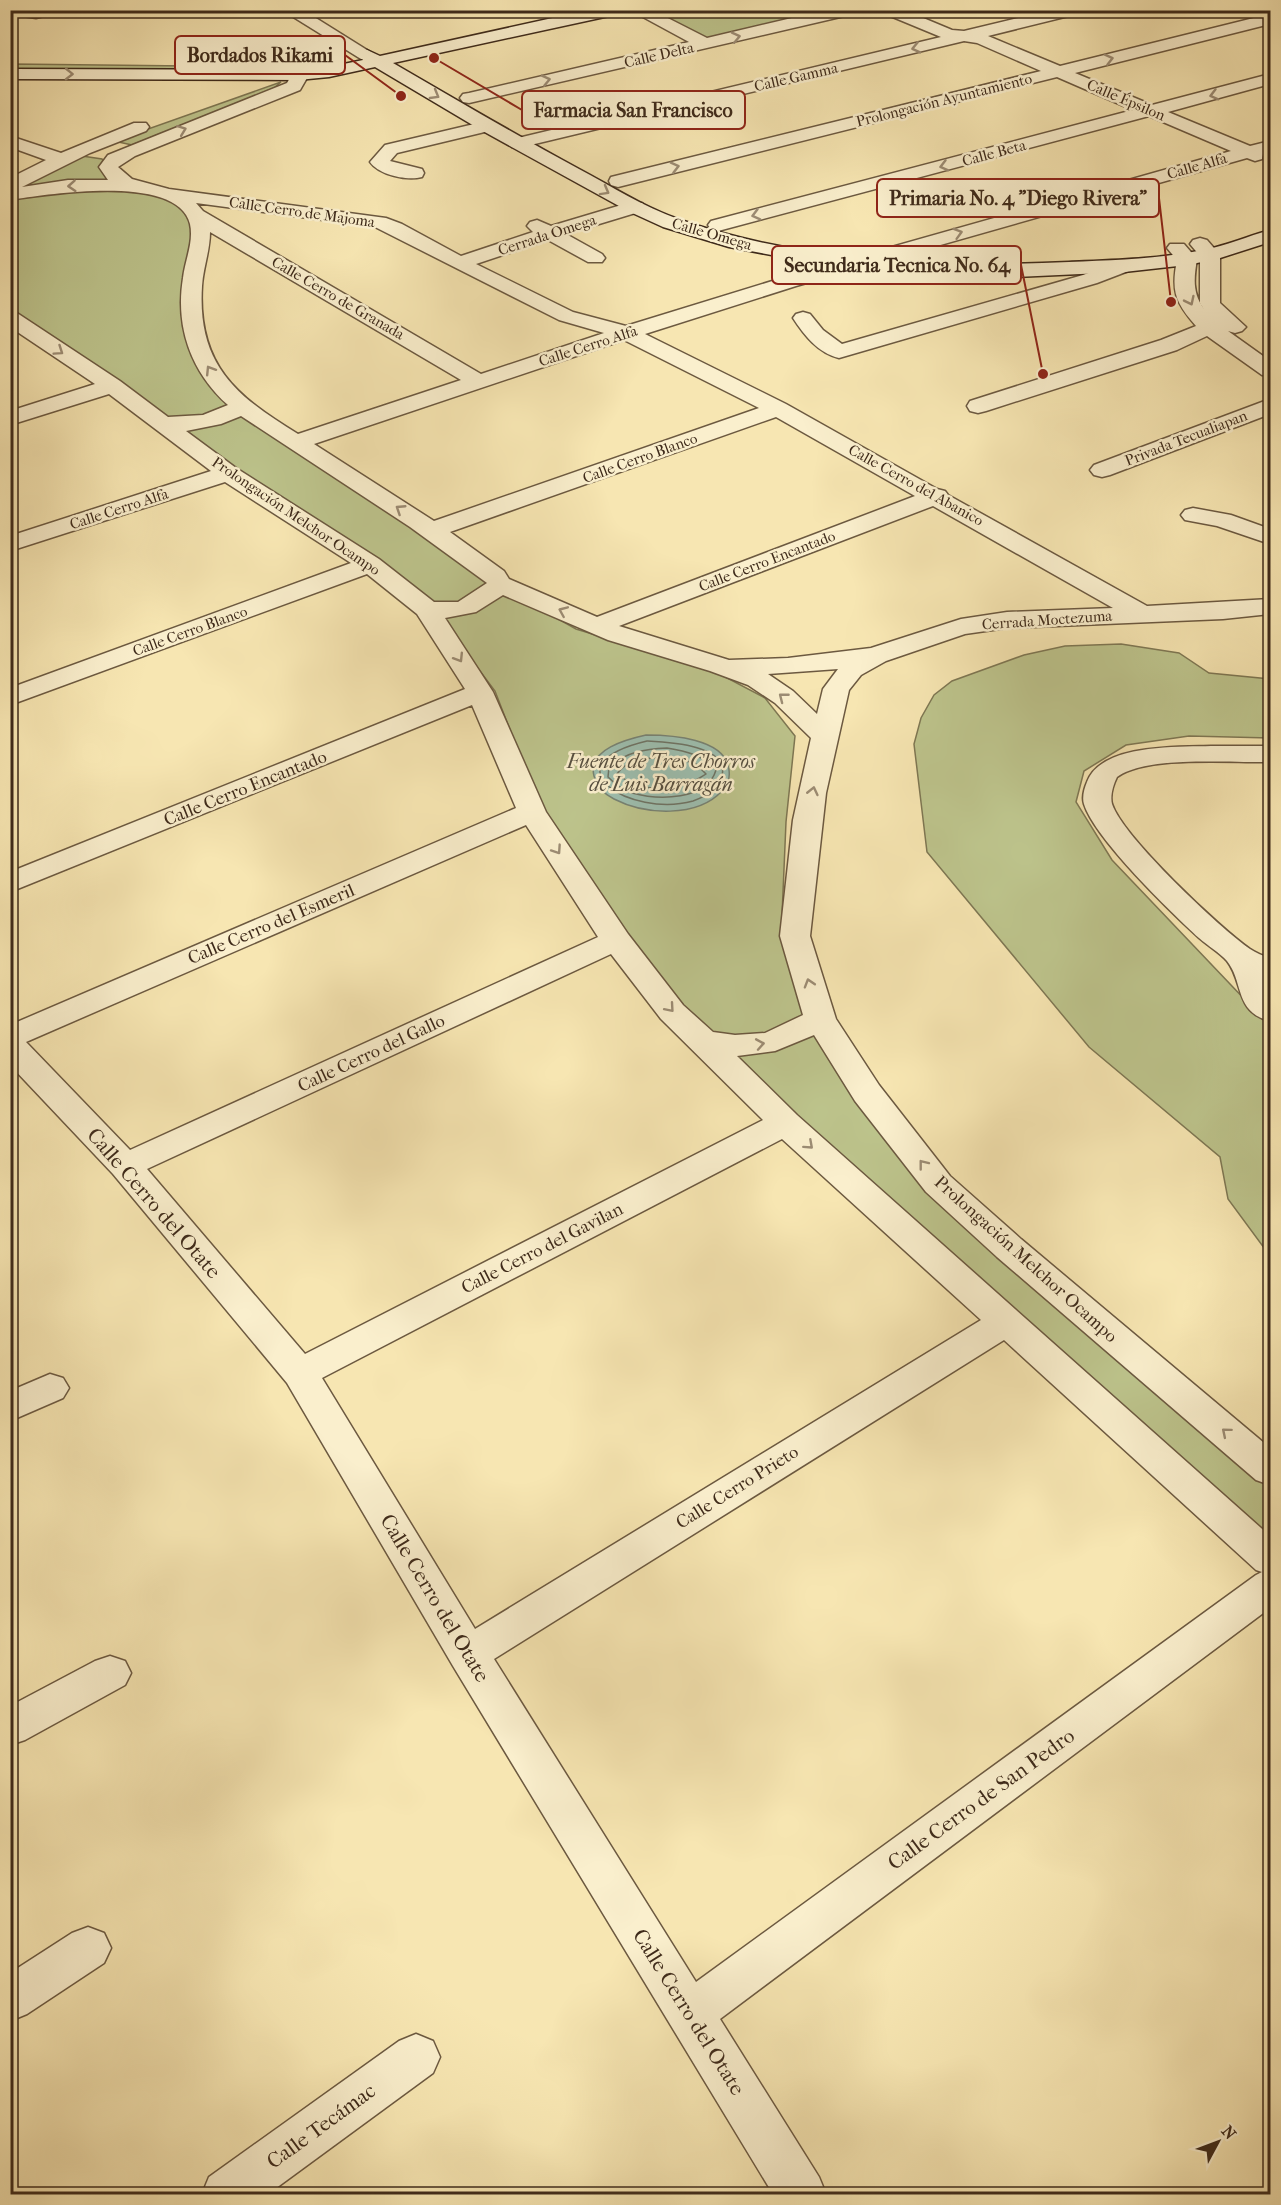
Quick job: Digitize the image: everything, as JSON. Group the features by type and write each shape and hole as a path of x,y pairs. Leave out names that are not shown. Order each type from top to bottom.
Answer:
{"street":[{"path":"15,10 36,14 51,10"},
{"name":"Calle Omega","path":"290,10 469,98 655,201 718,225 794,242 882,255 972,260 1047,260 1194,251"},
{"name":"Calle Omega","path":"315,10 487,126 670,224 729,241 783,252 857,262 927,269 993,272 1124,266 1194,251"},
{"path":"10,74 329,72 382,56 576,10"},
{"path":"175,114 295,73 614,10"},
{"path":"638,10 706,44"},
{"name":"Calle Delta","path":"469,98 849,10"},
{"name":"Calle Épsilon","path":"889,10 948,34 974,36 1270,162"},
{"name":"Calle Gamma","path":"518,143 1076,10"},
{"name":"Calle Épsilon","path":"958,18 976,26 974,36"},
{"name":"Prolongación Ayuntamiento","path":"618,181 1270,19"},
{"path":"10,60 295,73"},
{"path":"295,73 114,159 108,167 112,176 131,185 172,194 184,202 196,215 201,235 192,284 193,327 201,356 219,383 249,413 434,530 495,576 500,584 617,635 719,665 757,679 784,697 825,737"},
{"name":"Calle Beta","path":"718,225 1270,79"},
{"path":"10,185 61,159 154,122"},
{"path":"415,173 389,168 379,162 391,149 487,126"},
{"path":"10,141 61,159"},
{"path":"98,143 128,152"},
{"name":"Calle Alfa","path":"882,255 1270,146"},
{"path":"10,194 33,189 68,186 131,185"},
{"name":"Calle Cerro de Majoma","path":"172,194 379,222 395,228 459,263 566,316"},
{"name":"Cerrada Omega","path":"459,263 635,207"},
{"name":"Calle Cerro de Granada","path":"196,215 480,382"},
{"path":"522,218 595,258"},
{"path":"1194,251 1270,222"},
{"path":"1194,251 1270,237"},
{"path":"1194,251 1183,284 1189,304 1220,326 1270,370"},
{"name":"Calle Cerro Alfa","path":"296,442 626,333 882,255"},
{"path":"803,318 815,335 839,352 1079,282 1124,266"},
{"name":"Calle Cerro del Abanico","path":"566,316 626,333 778,409 937,496 1144,615"},
{"name":"Prolongación Melchor Ocampo","path":"10,317 188,441 228,473 370,564 427,609 480,692 532,812 616,940 672,1012 702,1039 785,1124 1270,1559"},
{"path":"978,406 1169,345 1220,326 1270,352"},
{"path":"10,418 112,387"},
{"name":"Privada Tecualiapan","path":"1102,470 1270,406"},
{"name":"Calle Cerro Blanco","path":"434,530 778,409"},
{"path":"164,424 192,426 226,415 249,413"},
{"path":"188,441 191,431 201,426 249,413"},
{"name":"Calle Cerro Alfa","path":"10,544 228,473"},
{"name":"Calle Cerro Encantado","path":"597,626 937,496"},
{"path":"1193,515 1222,520 1270,537"},
{"name":"Calle Cerro Blanco","path":"10,697 370,564"},
{"path":"427,609 452,612 480,602 500,584"},
{"path":"1144,615 1223,611 1266,600"},
{"name":"Cerrada Moctezuma","path":"825,737 836,689 852,669 877,654 961,627 1007,620 1144,615"},
{"path":"719,665 782,668 815,666 877,654"},
{"name":"Calle Cerro Encantado","path":"10,883 480,692"},
{"name":"Prolongación Melchor Ocampo","path":"825,737 807,820 795,936 820,1019 867,1093 938,1184 1009,1248 1270,1470"},
{"path":"1270,754 1220,753 1132,760 1108,771 1100,783 1098,804 1103,815 1151,874 1203,926 1241,957 1270,970"},
{"name":"Calle Cerro del Esmeril","path":"10,1037 532,812"},
{"name":"Calle Cerro del Gallo","path":"125,1167 616,940"},
{"path":"1241,957 1258,999 1270,1011"},
{"path":"702,1039 726,1046 758,1046 789,1036 820,1019"},
{"name":"Calle Cerro del Otate","path":"10,1045 125,1167 300,1373 468,1654 801,2194"},
{"name":"Calle Cerro del Gavilan","path":"300,1373 785,1124"},
{"name":"Calle Cerro Prieto","path":"468,1654 1007,1321"},
{"path":"10,1407 50,1388"},
{"name":"Calle Cerro de San Pedro","path":"691,2013 1270,1586"},
{"path":"10,1727 110,1673"},
{"path":"10,1999 88,1948"},
{"name":"Calle Tecámac","path":"228,2194 416,2057"}],"green space":[{"path":"648,11 837,11 712,41"},
{"path":"11,64 280,67 275,74 11,70"},
{"path":"281,82 274,88 132,145 114,141"},
{"path":"82,156 102,159 114,182 11,191"},
{"path":"118,187 177,201 191,217 197,246 189,286 223,392 498,585 576,629 714,671 765,698 795,736 786,822 781,939 838,1058 998,1250 1270,1472 1270,1549 1012,1319 691,1015 631,938 541,810 495,691 433,608 240,478 11,312 10,196"},
{"path":"1121,644 1179,653 1209,673 1270,679 1270,738 1189,736 1126,745 1084,771 1076,802 1112,860 1270,1026 1270,1256 1228,1199 1220,1157 1089,1047 927,852 914,744 921,718 934,695 952,681 1024,655 1065,646"}],"water":[{"name":"Fuente de Tres Chorros de Luis Barragán","path":"646,735 695,740 718,751 726,759 729,770 726,786 711,800 685,810 655,811 610,797 601,790 595,780 593,767 597,759 611,747"}],"place":[{"name":"Farmacia San Francisco","path":"434,58"},
{"name":"Bordados Rikami","path":"401,96"},
{"name":"Primaria No. 4 \"Diego Rivera\"","path":"1171,302"},
{"name":"Secundaria Tecnica No. 64","path":"1043,374"}]}
